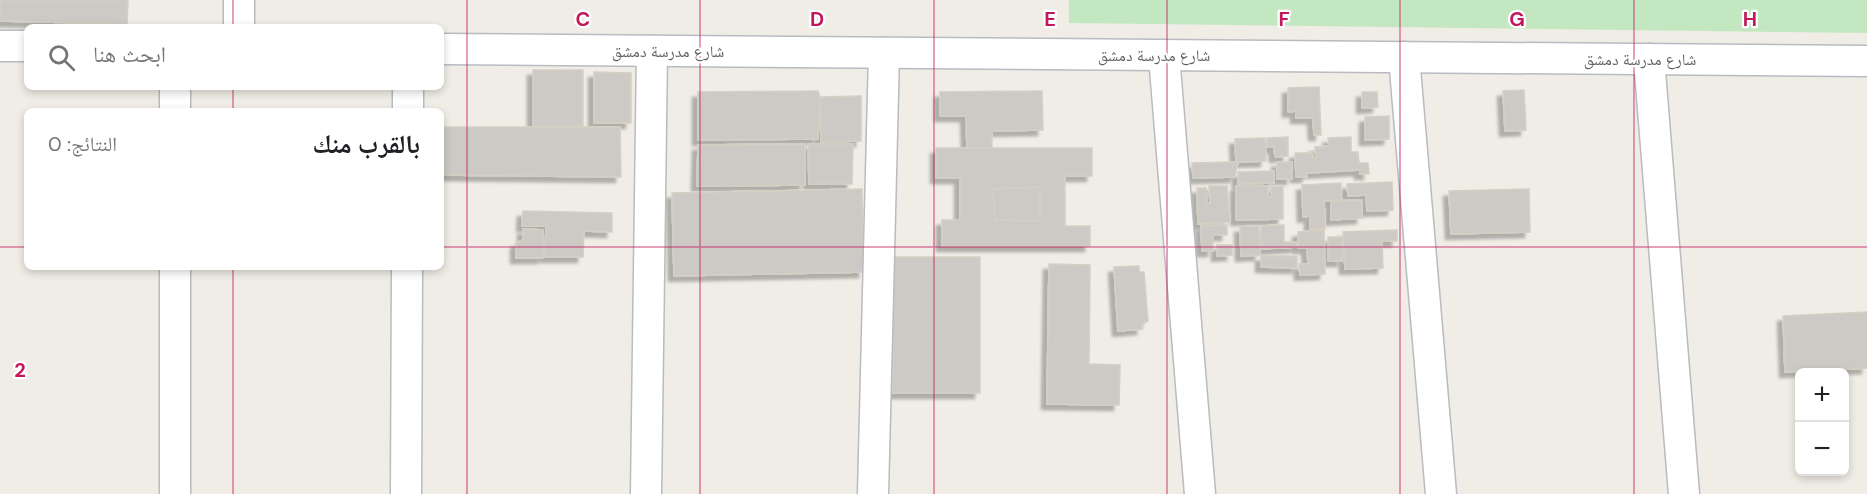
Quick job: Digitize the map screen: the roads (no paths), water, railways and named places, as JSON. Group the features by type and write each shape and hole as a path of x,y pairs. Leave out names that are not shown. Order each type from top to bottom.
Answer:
{"street":[{"path":"239,0 239,24"},
{"path":"0,46 24,46"},
{"name":"شارع مدرسة دمشق","path":"444,50 1867,61"},
{"path":"646,494 652,51"},
{"path":"873,494 884,53"},
{"path":"1164,56 1200,494"},
{"path":"1404,57 1441,494"},
{"path":"1649,59 1684,494"},
{"path":"175,90 175,108"},
{"path":"408,90 408,108"},
{"path":"175,270 175,494"},
{"path":"406,494 407,270"}]}
